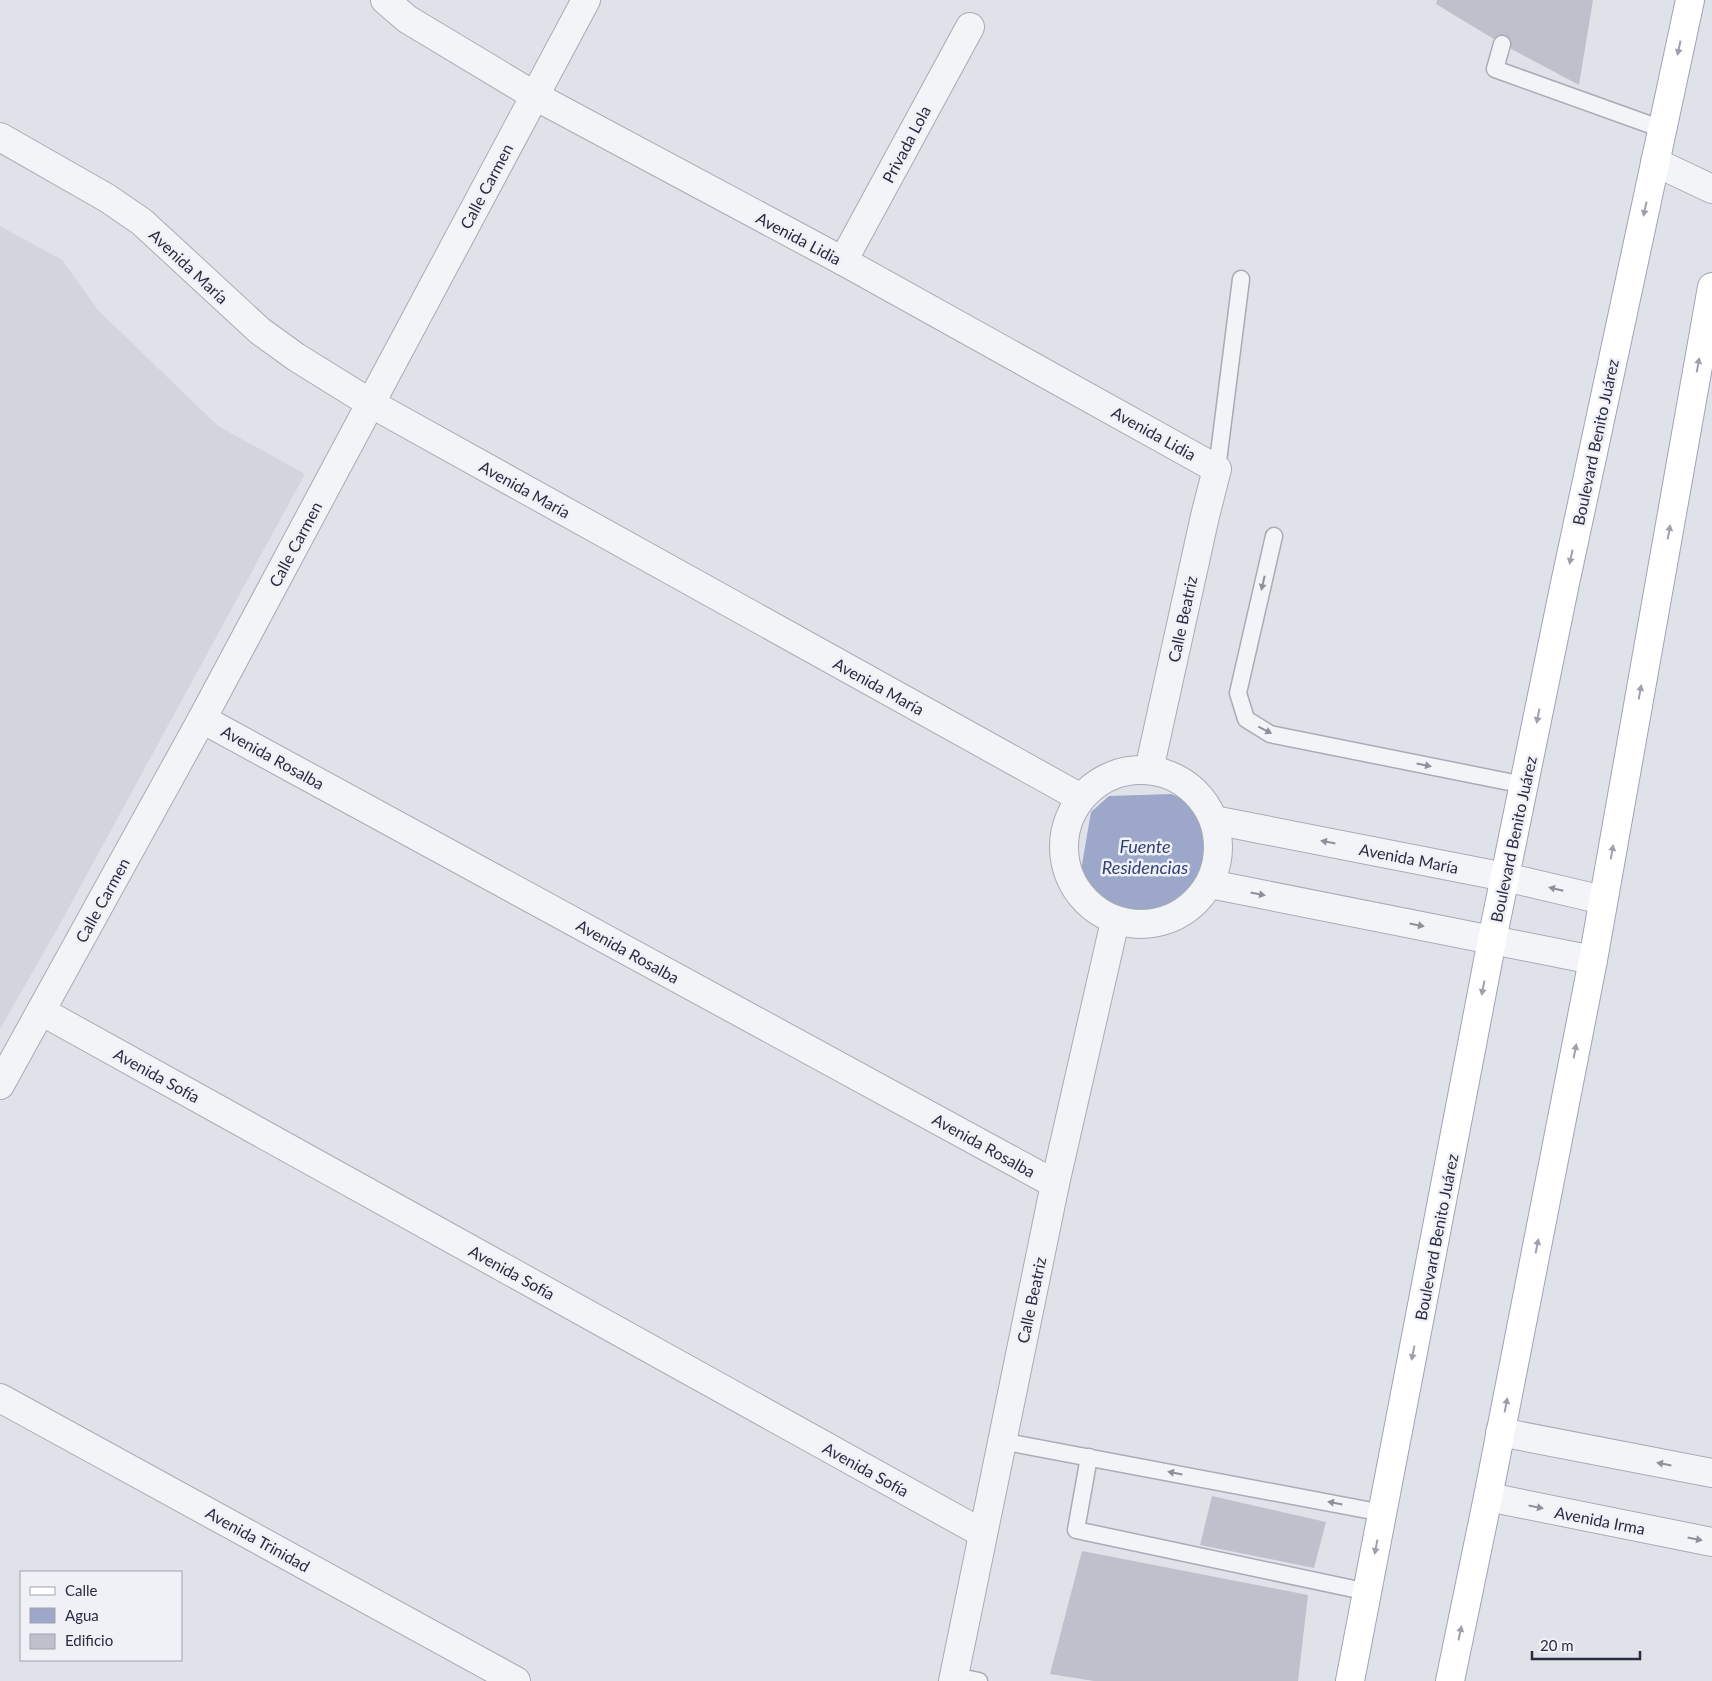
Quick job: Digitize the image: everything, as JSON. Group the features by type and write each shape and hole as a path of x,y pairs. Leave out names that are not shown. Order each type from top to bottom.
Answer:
{"main road":[{"name":"Boulevard Benito Juárez","path":"1350,1681 1492,940 1564,588 1690,0"},
{"path":"1450,1681 1593,960 1712,287"}],"street":[{"name":"Avenida Lidia","path":"385,0 407,19 534,96 843,261 1217,469"},
{"name":"Calle Carmen","path":"0,1085 202,719 586,0"},
{"name":"Privada Lola","path":"843,261 970,27"},
{"name":"Avenida María","path":"0,137 107,198 135,217 260,331 296,357 370,403 1081,798"},
{"path":"1655,162 1712,189"},
{"name":"Calle Beatriz","path":"1149,770 1217,469"},
{"name":"Avenida Rosalba","path":"202,719 1055,1184"},
{"path":"1149,770 1170,775 1188,786 1203,801 1214,820 1218,841 1217,864 1210,884 1192,906 1169,920 1142,925 1115,920 1089,906 1071,882 1063,854 1066,824 1081,798 1100,781 1124,772 1149,770"},
{"name":"Avenida María","path":"1214,820 1505,877 1604,900"},
{"path":"1210,884 1593,960"},
{"name":"Calle Beatriz","path":"962,1679 982,1533 1055,1184 1115,920"},
{"name":"Avenida Sofía","path":"41,1011 982,1533"},
{"name":"Avenida Trinidad","path":"0,1398 516,1681"},
{"path":"1500,1432 1712,1473"},
{"name":"Avenida Irma","path":"1488,1497 1712,1542"}],"lane":[{"path":"1502,44 1496,69 1662,129"},
{"path":"1217,469 1242,279"},
{"path":"1274,536 1238,693 1246,719 1270,734 1524,785"},
{"path":"1001,1441 1383,1512"},
{"path":"1089,1457 1076,1530 1368,1592"}],"shaded area":[{"path":"0,226 62,260 98,310 218,426 305,474 56,931 0,1029"}],"water":[{"name":"Fuente Residencias","path":"1171,794 1184,799 1200,815 1209,833 1204,879 1194,902 1174,916 1145,922 1102,907 1080,876 1091,812 1109,796"}],"building":[{"path":"1437,0 1593,0 1579,85 1502,44 1436,4"},
{"path":"1212,1496 1326,1522 1314,1568 1200,1545"},
{"path":"1082,1551 1308,1595 1298,1681 1094,1681 1050,1674"}]}
